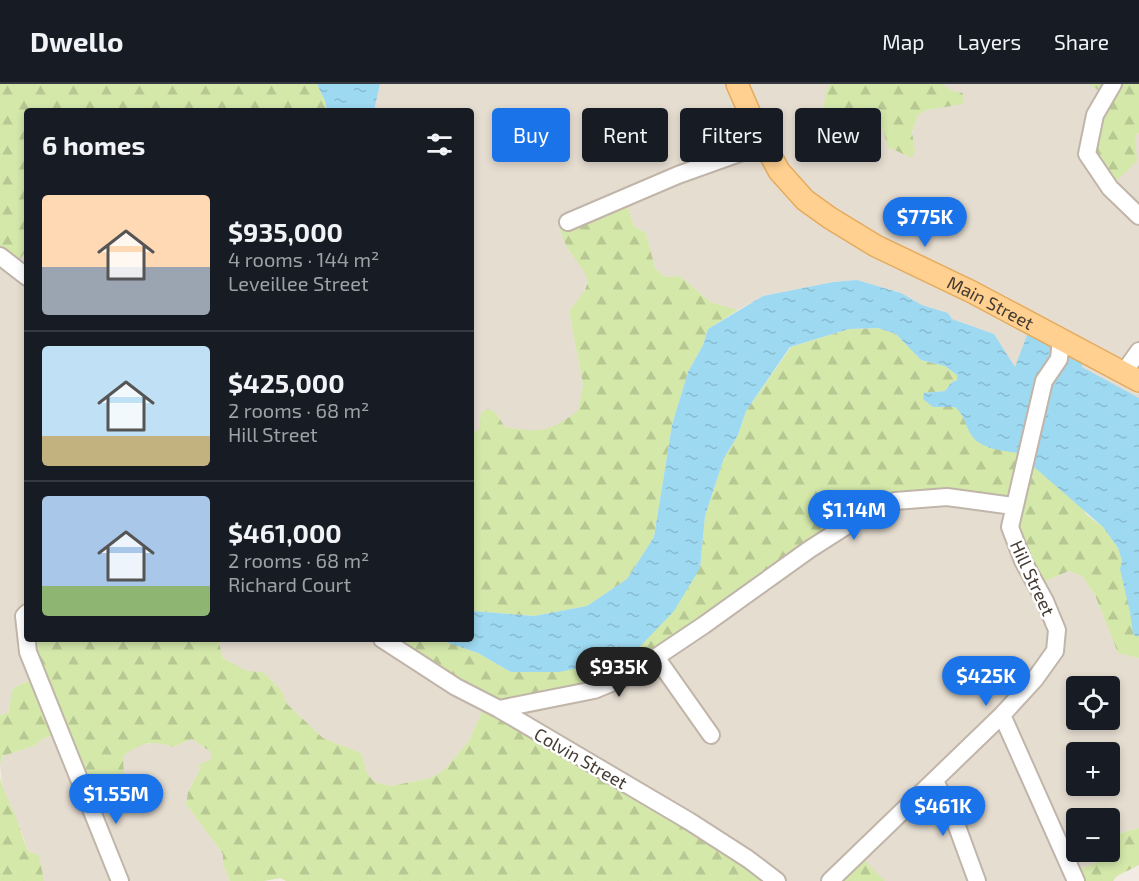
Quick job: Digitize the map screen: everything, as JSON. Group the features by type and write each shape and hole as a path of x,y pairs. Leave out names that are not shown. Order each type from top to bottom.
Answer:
{"main road":[{"name":"Main Street","path":"737,84 748,108"},
{"name":"Main Street","path":"774,162 802,198 830,219 876,246 972,292 1131,376"}],"street":[{"path":"1113,84 1095,115 1088,154 1110,188 1139,216"},
{"path":"568,222 714,162"},
{"path":"0,256 24,275"},
{"name":"Hill Street","path":"830,881 1002,715 1035,679 1055,651 1057,630 1045,601 1023,561 1010,527 1013,506 1044,381 1059,359 1061,339"},
{"path":"1131,376 1139,351"},
{"path":"499,709 594,690 627,676 810,549 857,519 895,501 947,497 1013,506"},
{"path":"27,642 28,652 120,881"},
{"name":"Colvin Street","path":"387,642 456,687 499,709 688,821 748,859 777,881"},
{"path":"656,657 711,735"},
{"path":"1002,715 1076,881"},
{"path":"935,781 955,821 977,881"}],"shaded area":[{"path":"380,84 830,84 823,108 795,108 795,162 881,162 881,125 883,131 915,151 912,132 918,115 927,110 963,103 942,84 1089,84 1105,94 1135,136 1139,133 1139,404 1081,373 1083,362 1030,327 1015,368 994,334 952,319 948,313 922,305 901,293 857,280 833,282 763,296 738,310 710,302 680,276 665,277 655,268 646,233 634,226 625,200 568,250 584,268 588,278 583,294 569,311 583,385 578,412 560,425 533,432 505,427 495,412 481,413 479,430 474,433 474,108 375,108"},
{"path":"0,254 16,264 24,254 24,642 32,642 37,677 13,688 8,713 0,715"},
{"path":"893,500 1013,504 1041,583 1069,571 1082,576 1095,595 1118,652 1139,658 1139,828 1120,833 1120,808 1066,808 1066,862 1097,862 1071,874 1073,881 781,881 508,706"},
{"path":"387,642 486,702 469,741 443,771 430,778 391,786 374,782 367,773 361,753 323,738 287,704 281,690 223,658 219,643"},
{"path":"59,733 87,789 111,777 123,756 134,746 160,742 173,747 192,739 211,752 211,759 201,767 188,792 186,804 223,854 223,864 230,881 44,881 39,856 29,852 13,810 3,792 0,764 3,756 34,746 42,739"}],"green space":[{"path":"0,84 317,84 326,108 24,108 24,254 16,264 0,254"},
{"path":"830,84 942,84 952,91 963,93 963,104 927,110 918,115 912,132 915,151 912,158 888,147 881,125 881,108 823,108"},
{"path":"1089,84 1139,84 1139,133 1135,136 1137,161 1112,185 1109,184 1090,139 1104,94"},
{"path":"625,200 634,226 646,233 655,268 665,277 680,276 710,302 738,310 708,329 703,345 688,372 672,425 654,537 627,579 587,606 534,616 474,611 474,433 479,429 481,412 488,409 495,412 505,427 536,430 551,427 578,411 583,385 569,311 583,293 587,281 583,269 566,245 557,221"},
{"path":"878,328 896,334 921,360 945,366 958,375 957,380 951,383 945,391 924,393 933,407 955,407 1024,453 1067,487 1087,515 1103,527 1118,548 1129,583 1139,597 1139,658 1118,653 1095,595 1082,576 1069,571 1041,583 1021,555 1013,508 893,500 626,675 508,706 781,881 286,881 280,878 264,881 230,881 223,864 223,854 186,804 188,792 201,767 196,766 211,759 211,752 192,739 173,747 159,743 141,745 123,756 124,778 111,777 87,789 59,733 42,739 34,746 3,756 0,764 0,715 8,713 13,688 37,677 28,642 220,642 223,658 247,671 263,672 281,690 287,704 323,738 361,753 367,773 374,782 391,786 430,778 443,771 469,741 486,702 387,642 446,642 478,653 511,672 700,568 705,516 724,458 738,435 746,411 791,347 849,329"},
{"path":"0,777 29,852 39,855 44,881 0,881"},
{"path":"1139,828 1139,865 1117,876 1113,881 1073,881 1070,874 1097,862 1120,862 1120,833"},
{"path":"859,855 885,881 828,881"}],"water":[{"path":"317,84 380,84 375,108 326,108"},
{"path":"857,280 901,293 922,305 948,313 952,319 994,334 1015,367 1030,327 1083,362 1082,367 1139,398 1139,635 1137,637 1133,634 1118,548 1103,527 1018,453 993,449 976,440 955,407 933,407 923,399 924,393 945,391 951,383 957,380 957,375 945,366 921,360 896,334 878,328 849,329 790,347 746,411 738,435 724,458 705,516 700,568 674,611 629,658 559,672 511,672 478,653 446,642 474,642 474,611 534,616 587,606 627,579 654,537 672,425 688,372 703,345 708,329 763,296 833,282"}]}
